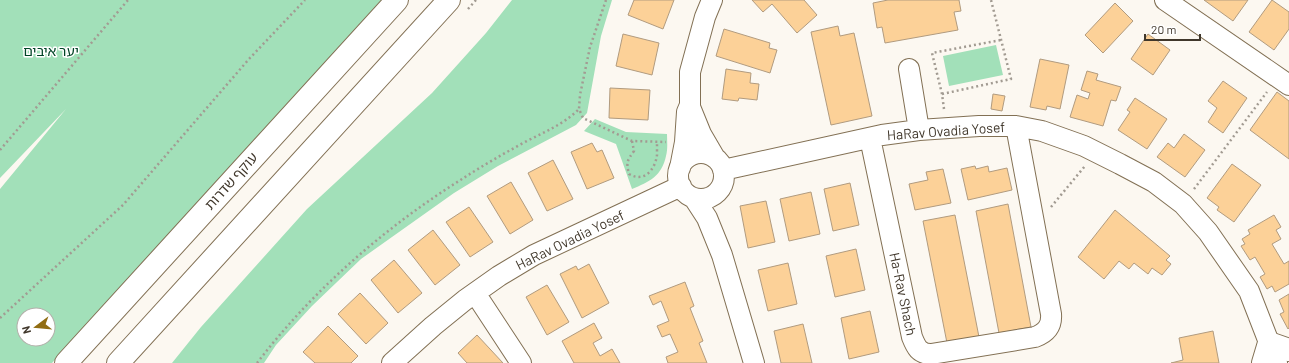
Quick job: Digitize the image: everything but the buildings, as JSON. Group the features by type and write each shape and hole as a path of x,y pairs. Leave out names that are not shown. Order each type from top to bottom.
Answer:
{"main road":[{"name":"עוקף שדרות","path":"66,363 397,0"},
{"path":"118,363 449,0"}],"street":[{"path":"685,184 704,199 717,193 723,184 724,177 719,164 701,134 690,105 690,72 705,17 712,0"},
{"path":"1165,0 1284,81"},
{"path":"909,69 919,130"},
{"path":"690,105 687,112 685,142 685,184 707,218 722,254 754,363"},
{"name":"HaRav Ovadia Yosef","path":"719,164 919,130 979,126 1016,126 1042,132 1084,146 1154,182 1183,204 1208,232 1249,291 1277,363"},
{"name":"Ha-Rav Shach","path":"870,138 912,337 918,350 923,353 937,354 1035,337 1048,329 1052,321 1016,126"},
{"path":"685,184 686,160 695,154 706,154 719,164"},
{"name":"HaRav Ovadia Yosef","path":"392,363 433,326 499,276 534,255 685,184"},
{"path":"717,193 722,254"},
{"path":"475,293 521,363"}],"path":[{"path":"0,150 128,0"},
{"path":"0,318 123,205 249,59 305,0"},
{"path":"606,0 590,47 580,95 579,109 583,118 632,141 685,142"},
{"path":"942,94 1011,79 991,0"},
{"path":"947,128 942,94 932,53 1001,40"},
{"path":"1183,204 1284,81"},
{"path":"257,363 290,322 317,294 345,267 379,238 432,198 524,143 559,125 570,118 579,109"},
{"path":"632,141 634,152 627,161 627,166 629,174 639,178 648,174 655,162 657,142"},
{"path":"1034,227 1097,152"}],"green space":[{"name":"יער איבים","path":"0,0 382,0 291,106 52,363 0,363 0,189 66,109 0,178"},
{"path":"512,0 612,0 601,36 587,113 576,125 498,166 454,193 361,259 312,306 276,345 264,363 172,363 201,327 307,209 432,93 486,33"},
{"path":"996,45 1003,75 949,86 943,56"},
{"path":"595,119 626,132 667,134 667,153 664,163 658,173 649,181 632,189 616,144 584,131"}]}
